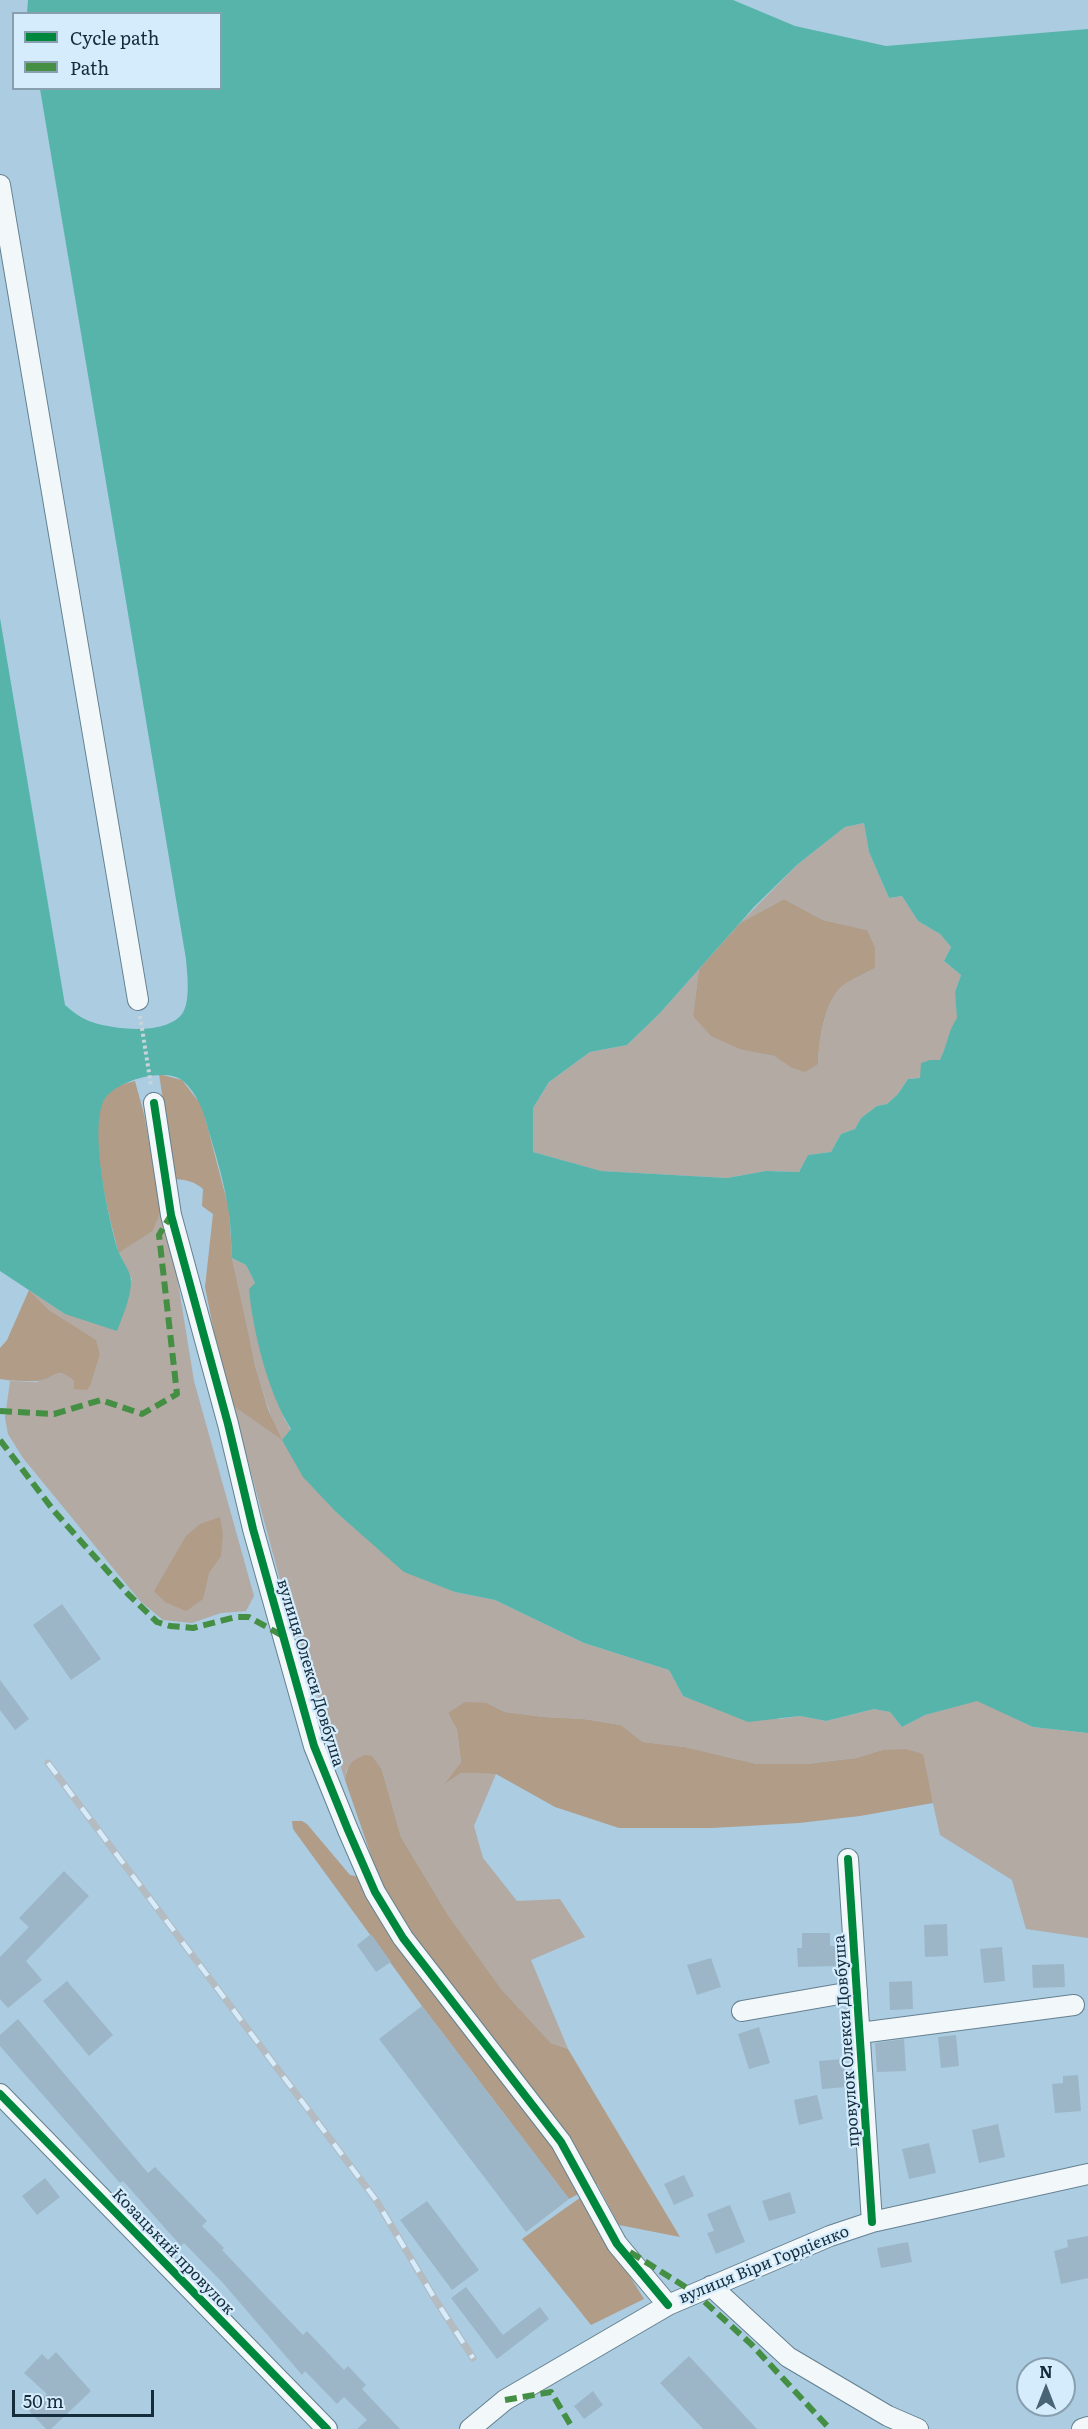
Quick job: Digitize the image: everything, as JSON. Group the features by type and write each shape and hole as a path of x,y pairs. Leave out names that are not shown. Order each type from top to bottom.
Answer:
{"street":[{"path":"0,185 138,1000"},
{"name":"вулиця Олекси Довбуша","path":"154,1103 171,1215 228,1424 253,1529 314,1746 348,1830 375,1892 403,1938 561,2142 617,2244 668,2305"},
{"name":"провулок Олекси Довбуша","path":"848,1859 872,2222"},
{"path":"742,2011 857,1990"},
{"name":"провулок Олекси Довбуша","path":"860,2032 1074,2005"},
{"name":"Козацький провулок","path":"0,2094 327,2429"},
{"name":"вулиця Віри Гордієнко","path":"471,2429 505,2400 668,2305 830,2236 872,2222 1088,2174"},
{"path":"711,2286 788,2357 888,2416 918,2429"},
{"path":"1082,2429 1088,2427"}],"path":[{"path":"138,1000 154,1103"}],"shaded area":[{"path":"28,0 733,0 795,26 886,46 1088,29 1088,1733 1033,1727 977,1701 925,1715 902,1727 890,1712 874,1709 826,1721 800,1716 748,1722 683,1696 669,1670 584,1643 495,1600 455,1592 404,1572 337,1513 303,1477 282,1440 291,1429 275,1398 258,1343 249,1289 255,1283 246,1265 232,1258 226,1198 202,1110 188,1086 175,1077 153,1076 128,1082 108,1094 103,1102 98,1134 105,1197 118,1250 131,1279 128,1301 117,1331 65,1314 0,1271 0,618 65,1005 85,1019 102,1025 140,1029 164,1025 174,1021 185,1009 188,987 186,959 40,90 222,90 222,12 27,12","holes":["864,823 869,852 889,898 902,896 918,921 940,934 951,947 944,961 961,975 955,992 957,1018 940,1060 921,1063 920,1078 908,1079 898,1094 887,1104 877,1106 861,1118 855,1129 841,1134 831,1152 808,1155 799,1172 766,1171 727,1178 601,1171 533,1152 533,1108 549,1082 590,1052 627,1045 660,1013 754,907 798,864 845,827"]},
{"path":"864,823 869,852 889,898 902,896 918,921 940,934 951,947 944,961 961,975 955,992 958,1019 940,1061 930,1060 920,1078 908,1079 898,1094 887,1104 877,1106 861,1118 855,1129 841,1134 831,1152 808,1155 799,1172 766,1171 727,1178 600,1171 533,1152 533,1108 549,1082 590,1052 627,1045 660,1013 699,969 693,1016 742,1050 774,1056 790,1067 818,1064 821,1032 832,999 845,984 875,968 867,930 823,920 784,899 740,923 798,864 845,827"},
{"path":"784,899 823,920 867,930 875,948 875,968 845,984 832,999 821,1032 818,1064 805,1072 790,1067 774,1056 742,1050 711,1036 693,1016 699,969 740,923"},
{"path":"159,1074 182,1080 202,1106 229,1209 232,1258 255,1365 268,1409 282,1440 233,1406 218,1352 205,1287 213,1214 202,1206 203,1189 190,1181 175,1179"},
{"path":"135,1081 144,1114 161,1211 153,1231 119,1253 101,1175 97,1130 99,1112 104,1099 114,1089"},
{"path":"161,1211 170,1233 194,1381 254,1596 246,1611 221,1613 192,1623 163,1620 140,1601 23,1458 8,1434 5,1418 10,1381 37,1382 56,1373 67,1374 74,1381 91,1384 100,1355 95,1340 49,1310 29,1290 65,1314 132,1280 119,1253 153,1231"},
{"path":"232,1258 246,1265 255,1283 262,1358 284,1418 337,1513 357,1530 455,1592 495,1600 584,1643 669,1670 683,1696 780,1719 800,1716 826,1721 874,1709 890,1712 902,1727 925,1715 977,1700 1033,1727 1088,1733 1088,1938 1026,1929 1012,1880 940,1835 922,1754 882,1750 856,1758 805,1764 757,1764 685,1747 643,1742 621,1725 584,1719 505,1712 487,1703 448,1713 457,1730 461,1762 446,1784 461,1773 496,1774 474,1826 483,1858 517,1901 560,1899 585,1937 531,1960 568,2049 551,2043 502,1990 448,1915 401,1837 382,1770 347,1769 345,1780 279,1576 233,1406 281,1439 257,1373"},
{"path":"29,1290 49,1310 96,1340 100,1355 87,1390 74,1389 74,1381 58,1373 40,1381 0,1379 0,1348 7,1340"},
{"path":"220,1517 223,1534 221,1556 209,1573 203,1599 186,1611 165,1602 154,1591 186,1536 200,1524"},
{"path":"465,1702 487,1703 505,1712 584,1719 621,1725 643,1742 685,1747 757,1764 806,1764 856,1758 882,1750 906,1749 923,1754 933,1803 860,1816 799,1823 712,1828 619,1828 555,1807 496,1774 461,1773 444,1785 461,1762 457,1730 448,1713"},
{"path":"365,1755 372,1756 382,1770 401,1837 448,1915 502,1990 551,2043 568,2049 680,2237 619,2225 597,2184 569,2199 422,2006 293,1829 292,1821 302,1821 307,1824 350,1875 360,1877 375,1867 345,1780 351,1764"},
{"path":"581,2197 644,2299 591,2325 522,2239"}],"building":[{"path":"62,1604 101,1659 71,1680 33,1625"},
{"path":"0,1680 29,1719 15,1730 0,1710"},
{"path":"64,1871 89,1896 26,1961 42,1980 8,2008 0,1999 0,1957 29,1927 19,1918"},
{"path":"947,1924 948,1956 925,1957 924,1925"},
{"path":"802,1933 830,1933 830,1946 838,1946 838,1966 798,1967 797,1948 802,1948"},
{"path":"371,1934 391,1962 376,1972 357,1945"},
{"path":"1002,1947 1005,1981 984,1983 980,1949"},
{"path":"711,1958 721,1987 697,1995 687,1965"},
{"path":"1064,1964 1065,1987 1033,1988 1032,1965"},
{"path":"67,1981 113,2035 89,2056 43,2001"},
{"path":"912,1981 913,2009 890,2010 889,1982"},
{"path":"422,2006 569,2199 526,2232 379,2039"},
{"path":"18,2019 148,2173 155,2167 207,2221 202,2226 224,2248 222,2250 303,2335 307,2331 344,2370 348,2366 366,2385 362,2389 400,2429 357,2429 367,2420 344,2397 337,2404 305,2371 302,2375 223,2283 184,2243 181,2246 123,2181 120,2183 0,2046 0,2035"},
{"path":"759,2027 770,2063 749,2069 738,2034"},
{"path":"956,2035 959,2066 941,2068 938,2037"},
{"path":"904,2039 906,2071 877,2072 875,2043"},
{"path":"843,2059 846,2087 822,2089 819,2061"},
{"path":"1078,2075 1081,2111 1055,2113 1052,2084 1063,2083 1063,2076"},
{"path":"817,2095 823,2119 799,2125 794,2100"},
{"path":"998,2124 1005,2157 979,2163 972,2130"},
{"path":"929,2143 936,2173 909,2179 902,2149"},
{"path":"684,2175 694,2196 674,2205 664,2184"},
{"path":"45,2178 60,2197 37,2215 22,2196"},
{"path":"790,2192 796,2213 769,2221 762,2201"},
{"path":"427,2201 479,2270 452,2290 400,2220"},
{"path":"730,2205 745,2242 716,2254 707,2233 714,2231 707,2214"},
{"path":"1088,2236 1088,2278 1061,2284 1054,2251 1068,2247 1067,2240"},
{"path":"908,2242 912,2262 881,2268 877,2248"},
{"path":"466,2287 503,2335 540,2307 549,2319 497,2359 451,2298"},
{"path":"56,2352 91,2391 51,2429 46,2429 29,2411 47,2394 24,2373 42,2354 48,2360"},
{"path":"689,2356 757,2429 703,2429 660,2383"},
{"path":"593,2391 603,2405 584,2419 574,2406"}],"railway":[{"path":"48,1763 376,2200 473,2358"}],"marked path":[{"path":"0,1411 54,1414 101,1400 142,1414 177,1394 159,1235 171,1215"},
{"path":"0,1440 54,1511 128,1594 157,1622 170,1626 193,1628 236,1617 249,1617 283,1636"},
{"path":"630,2252 695,2293 751,2344 830,2429"},
{"path":"505,2400 551,2392 573,2429"}],"cycle path":[{"path":"154,1103 171,1215 228,1424 253,1529 314,1746 348,1830 375,1892 403,1938 561,2142 617,2244 668,2305"},
{"path":"848,1859 872,2222"},
{"path":"0,2094 327,2429"}]}
